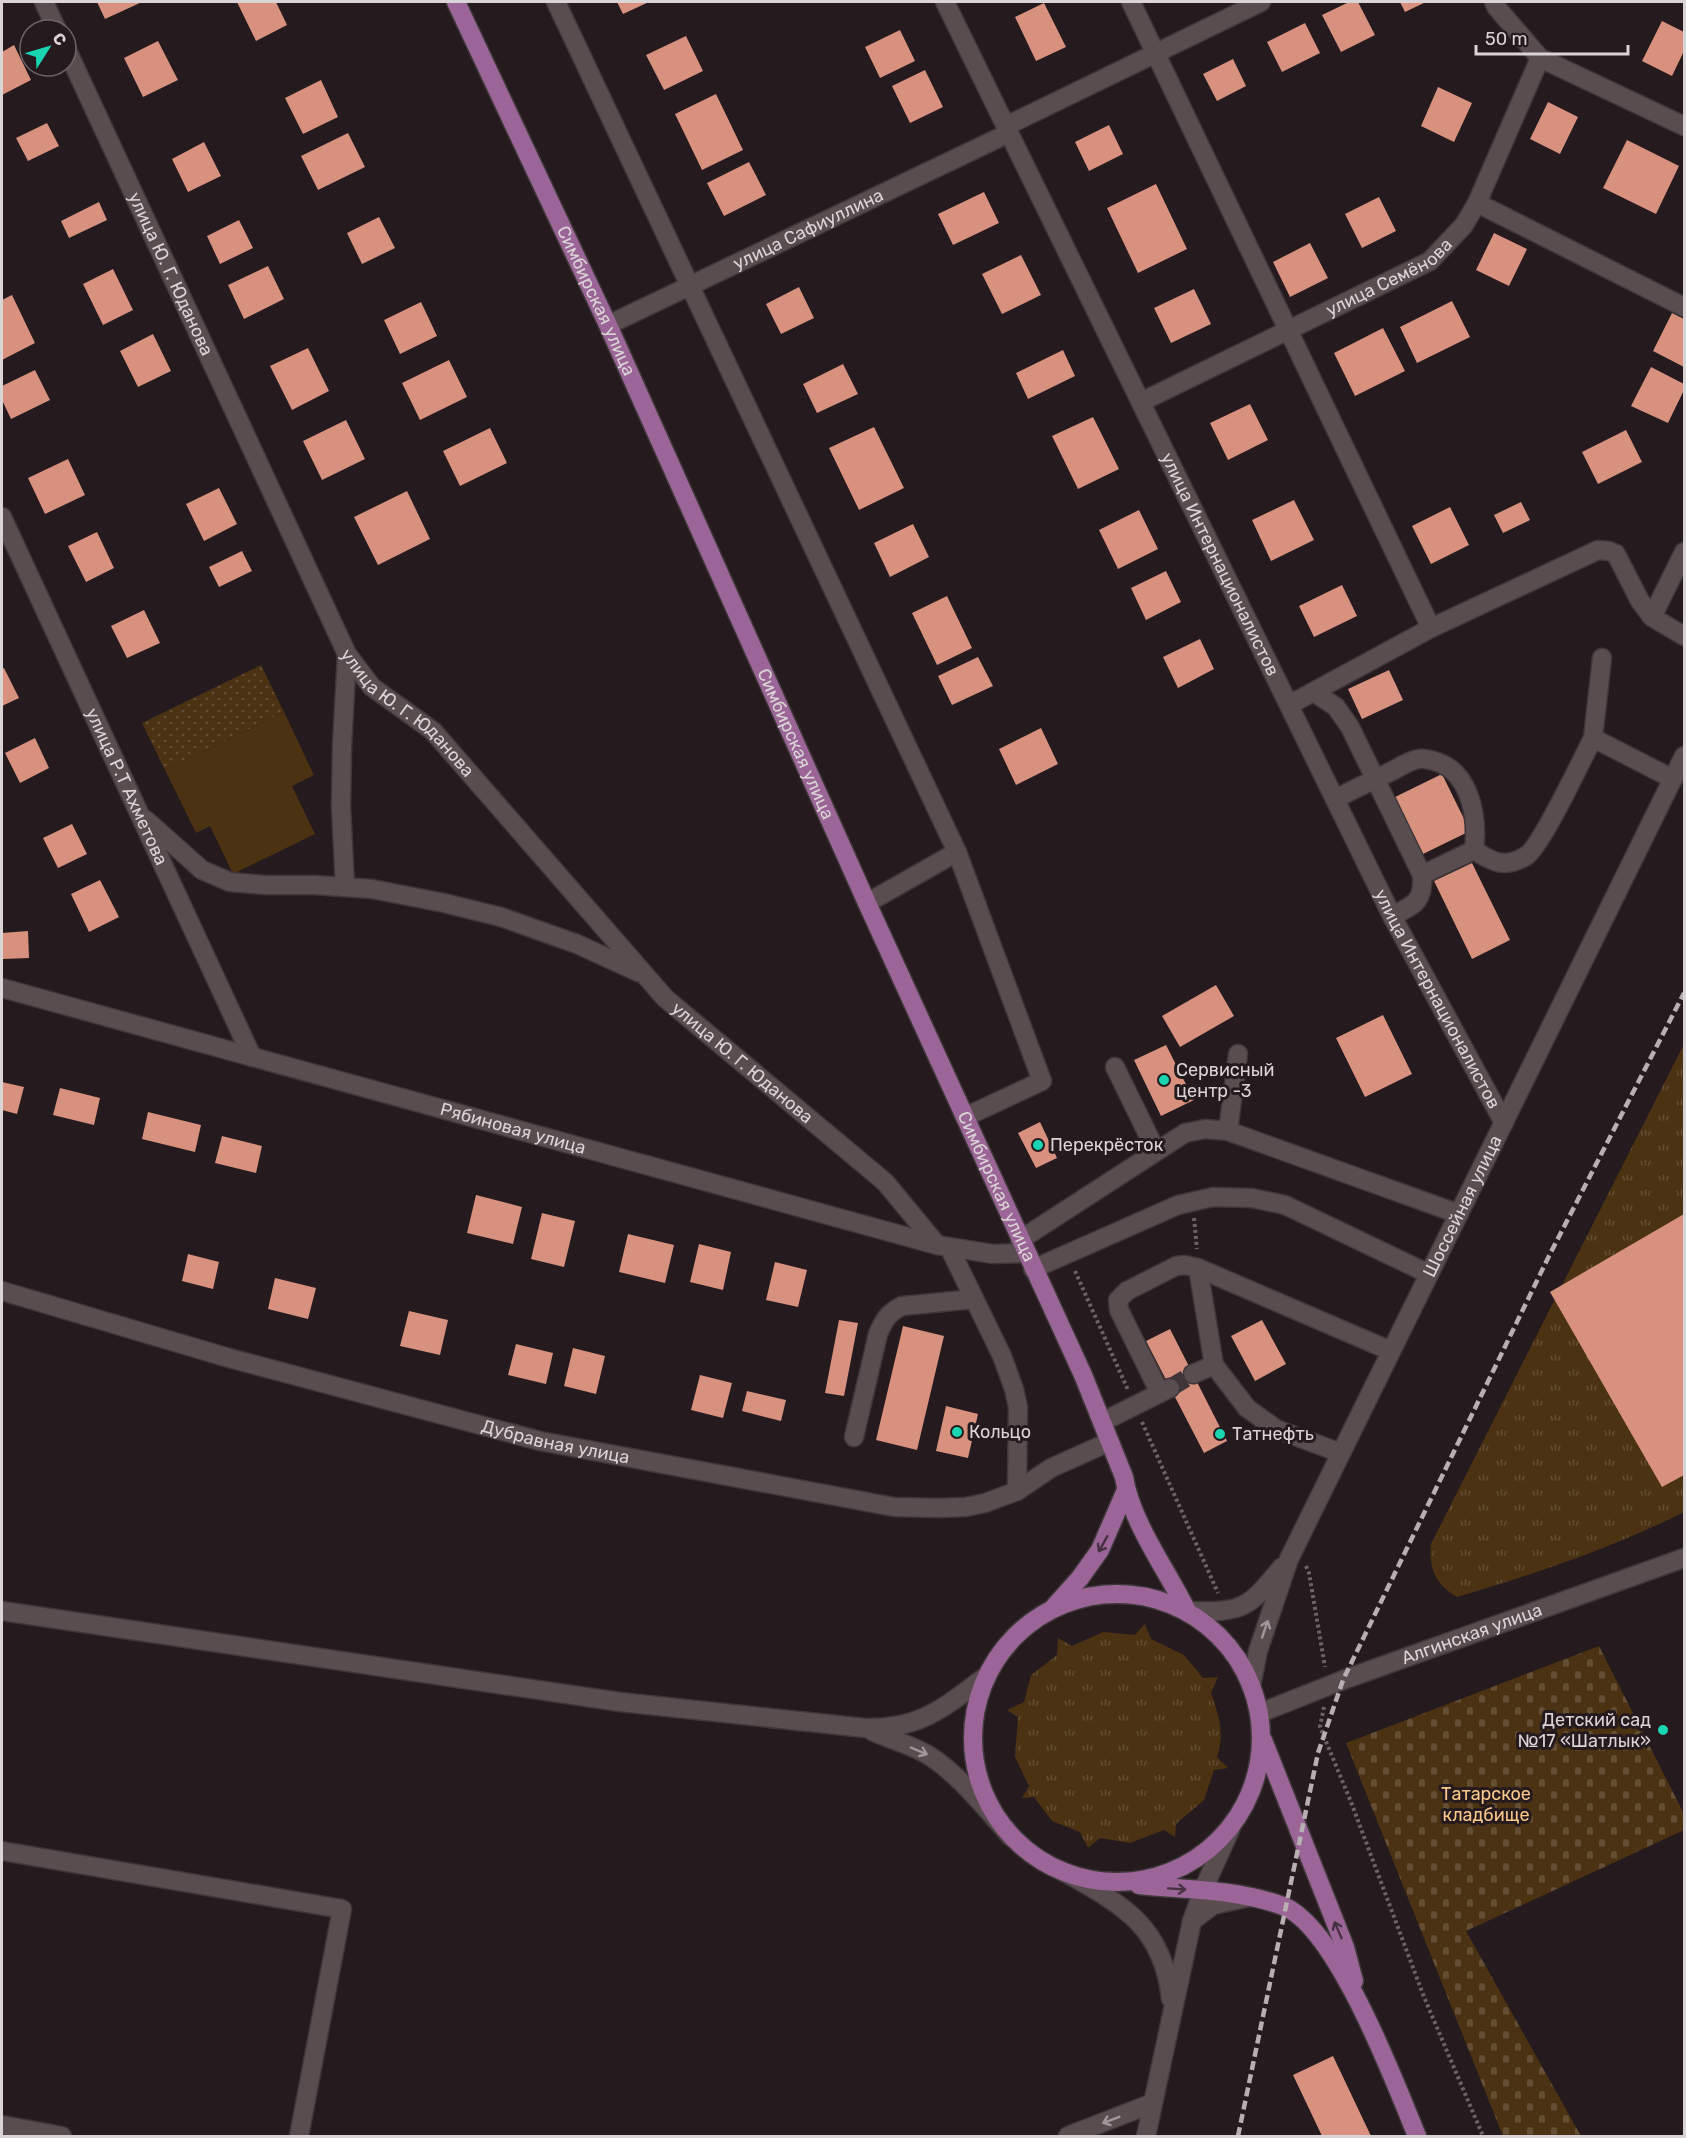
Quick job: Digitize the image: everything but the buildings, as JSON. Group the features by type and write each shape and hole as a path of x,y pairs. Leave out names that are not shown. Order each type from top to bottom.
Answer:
{"main road":[{"name":"Симбирская улица","path":"456,2 608,325 867,903 1083,1375 1125,1477 1126,1490 1154,1550 1187,1611"},
{"path":"1054,1607 1080,1578 1100,1550 1110,1532 1126,1490"},
{"path":"1119,1882 1148,1879 1174,1871 1206,1852 1231,1828 1252,1789 1258,1771 1262,1738 1260,1713 1251,1686 1238,1659 1224,1640 1208,1625 1187,1611 1167,1602 1140,1594 1115,1593 1087,1596 1054,1607 1026,1624 1005,1646 986,1677 978,1698 973,1726 973,1750 978,1778 989,1805 1011,1837 1042,1861 1064,1872 1091,1880 1252,1896 1297,1913 1317,1935 1342,1971 1361,2006 1418,2136"},
{"path":"1262,1738 1345,1947 1361,2006"}],"street":[{"path":"44,2 51,18"},
{"path":"556,2 957,852 1042,1081 965,1117"},
{"name":"улица Интернационалистов","path":"945,2 1392,916 1504,1123"},
{"path":"1131,2 1431,628"},
{"name":"улица Сафиуллина","path":"608,325 1261,2"},
{"path":"1494,2 1540,58 1684,126"},
{"name":"улица Семёнова","path":"1141,402 1430,261 1464,225 1477,203 1540,58"},
{"name":"улица Ю. Г. Юданова","path":"78,74 348,654 372,687 433,731 665,998 885,1182 943,1246 974,1299 1002,1356 1014,1389 1018,1407 1017,1491"},
{"path":"1477,203 1684,307"},
{"name":"улица Р.Т Ахметова","path":"2,517 252,1057"},
{"path":"1288,705 1431,628 1598,550 1616,554 1640,601 1652,617 1684,636"},
{"path":"1652,617 1684,552"},
{"path":"345,887 341,767 348,654"},
{"path":"1474,850 1493,862 1506,863 1527,856 1540,838 1593,738 1602,658"},
{"path":"1314,692 1327,700 1343,716 1422,875 1423,885 1415,904 1392,916"},
{"path":"1593,738 1673,779"},
{"name":"Шоссейная улица","path":"1289,1558 1684,756"},
{"path":"1335,799 1417,759 1428,759 1445,765 1456,773 1473,808 1474,850"},
{"path":"140,815 202,870 230,882 315,885 382,891 501,917 577,944 645,975"},
{"path":"1422,875 1474,850"},
{"path":"867,903 957,852"},
{"name":"Рябиновая улица","path":"2,988 943,1246 993,1254 1026,1254"},
{"path":"1228,1131 1238,1054"},
{"path":"1115,1067 1156,1151"},
{"path":"1026,1254 1156,1151 1185,1133 1205,1129 1228,1131 1459,1214"},
{"path":"1026,1254 1068,1254 1178,1205 1213,1197 1252,1198 1285,1205 1430,1274"},
{"path":"1102,1422 1165,1390 1119,1310 1118,1300 1127,1291 1176,1266 1185,1265 1198,1268 1391,1351"},
{"path":"1198,1268 1214,1365 1247,1408 1276,1429 1341,1453"},
{"name":"Дубравная улица","path":"2,1291 229,1359 540,1441 894,1507 966,1507 985,1503 1017,1491 1051,1468 1109,1442"},
{"path":"854,1437 884,1320 893,1310 902,1306 974,1299"},
{"path":"1193,1374 1214,1365"},
{"path":"1187,1611 1223,1611 1242,1606 1264,1588 1289,1558"},
{"path":"1251,1686 1258,1651 1289,1558"},
{"name":"Алгинская улица","path":"1260,1713 1684,1558"},
{"path":"2,1611 620,1702 865,1728 898,1727 918,1721 942,1709 986,1677"},
{"path":"865,1728 927,1754 937,1761 966,1788 1011,1837"},
{"path":"1146,2136 1192,1921 1203,1890 1231,1828"},
{"path":"2,1851 342,1909 299,2136"},
{"path":"1064,1872 1119,1904 1148,1931 1160,1952 1169,1981 1172,2011"},
{"path":"1192,1921 1213,1905 1252,1896"},
{"path":"1068,2136 1153,2103"},
{"path":"2,2125 62,2136"}],"path":[{"path":"1193,1202 1198,1268"},
{"path":"1068,1254 1221,1600"},
{"path":"1289,1558 1306,1566 1309,1570 1328,1687 1320,1726 1424,1996 1484,2136"}],"green space":[{"path":"261,665 284,712 165,770 142,723"},
{"path":"284,712 314,775 292,786 315,834 233,874 210,826 196,833 165,770"},
{"path":"1684,1044 1684,1512 1629,1538 1573,1559 1457,1597 1443,1586 1435,1575 1431,1561 1431,1544"},
{"path":"1145,1624 1151,1639 1184,1655 1203,1678 1218,1677 1211,1693 1219,1717 1221,1733 1217,1757 1228,1768 1214,1770 1204,1800 1176,1824 1175,1837 1164,1830 1130,1843 1100,1838 1088,1848 1080,1832 1052,1821 1034,1797 1022,1798 1029,1786 1015,1757 1018,1717 1007,1710 1024,1702 1031,1675 1057,1655 1058,1638 1072,1646 1103,1632 1135,1635"},
{"name":"Татарское кладбище","path":"1599,1646 1684,1814 1684,1830 1466,1931 1581,2136 1503,2136 1346,1743"}],"tunnel":[{"path":"1170,1388 1193,1374"}],"railway":[{"path":"1238,2136 1318,1753 1343,1680 1549,1256 1684,993"}],"place":[{"name":"Сервисный центр -3","path":"1164,1080"},
{"name":"Перекрёсток","path":"1038,1145"},
{"name":"Кольцо","path":"957,1432"},
{"name":"Татнефть","path":"1220,1434"},
{"name":"Детский сад №17 «Шатлык»","path":"1663,1730"}]}
